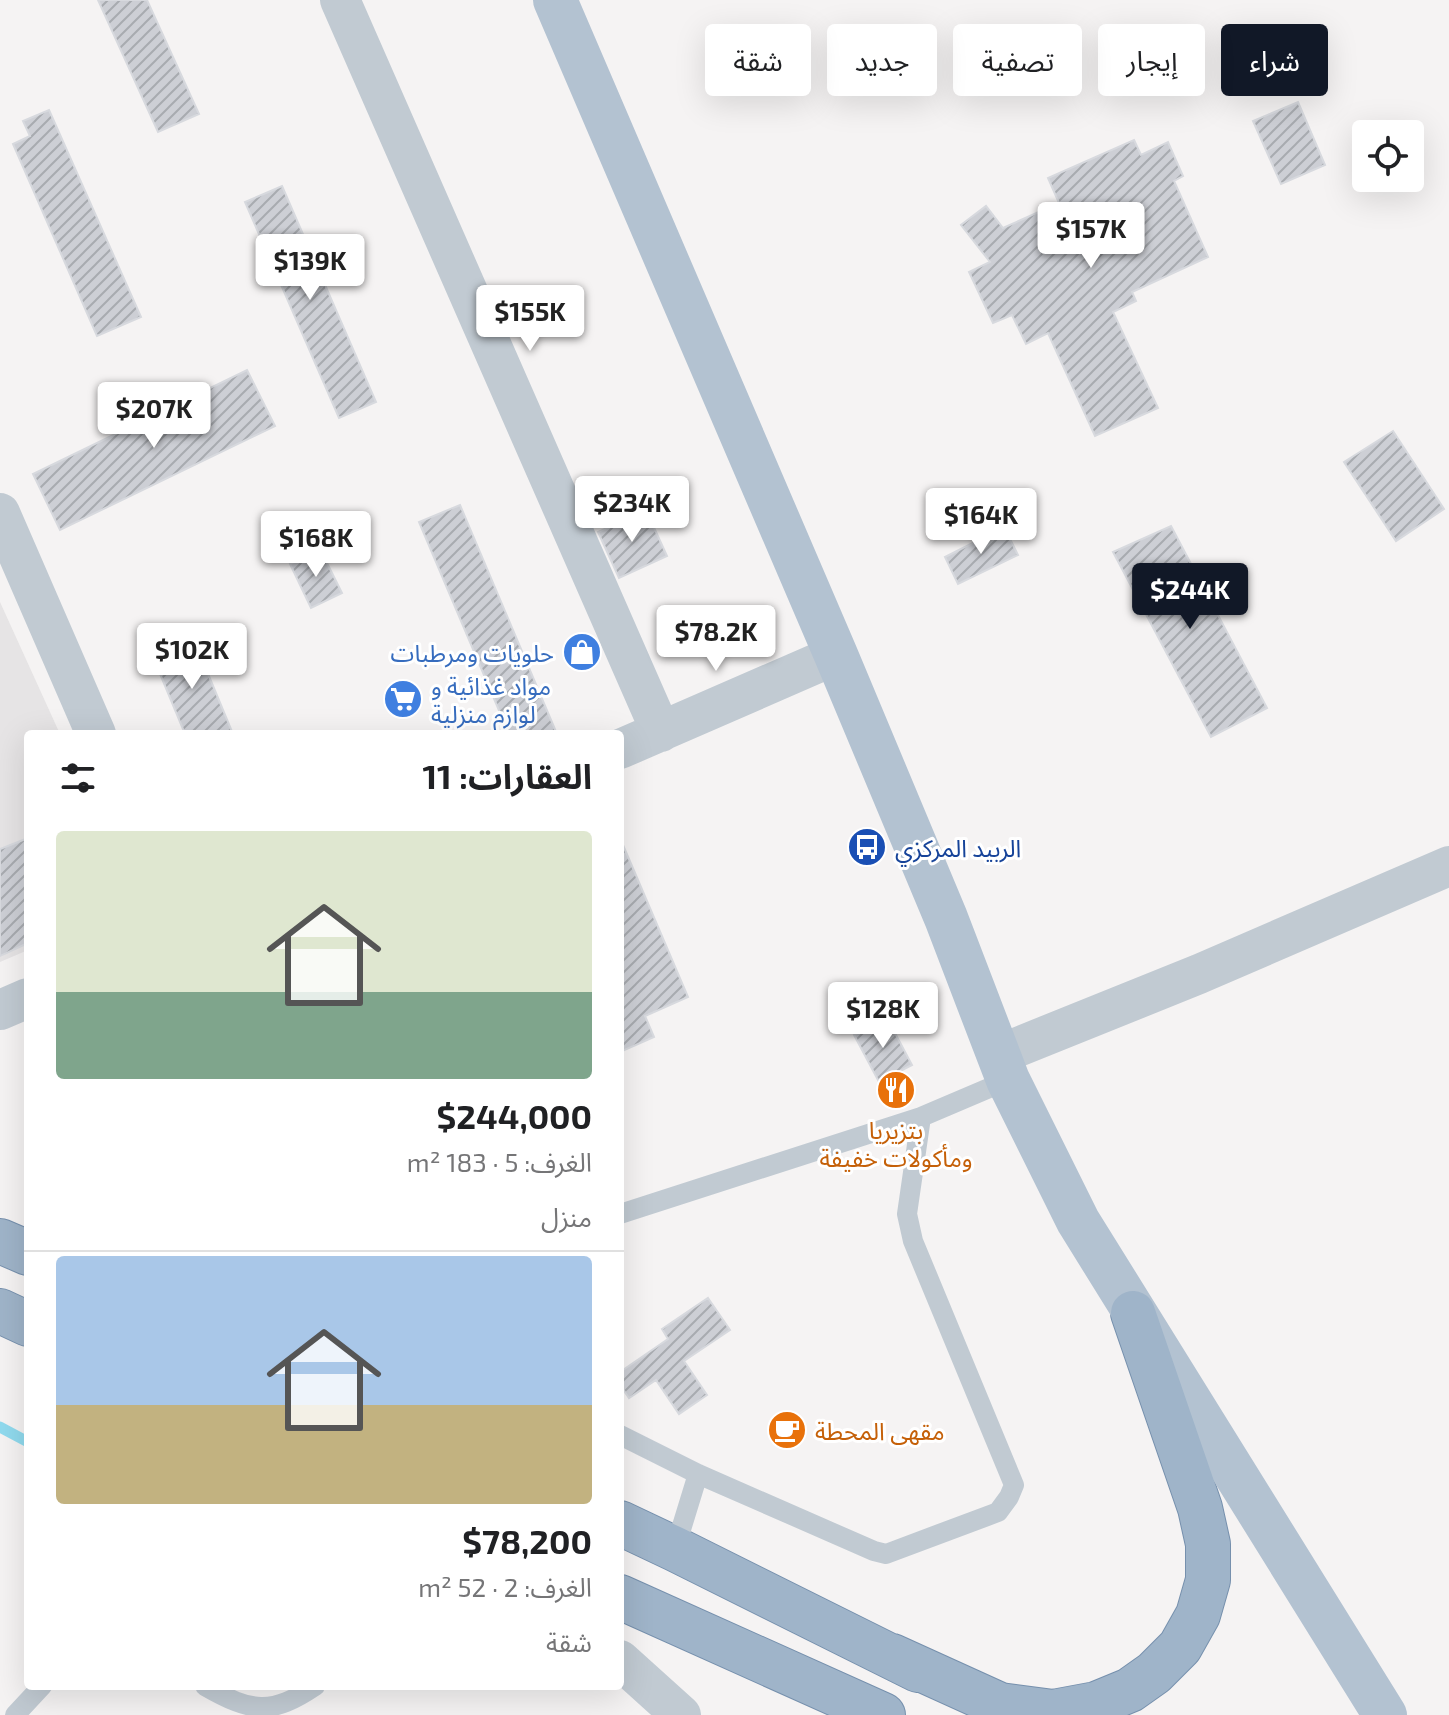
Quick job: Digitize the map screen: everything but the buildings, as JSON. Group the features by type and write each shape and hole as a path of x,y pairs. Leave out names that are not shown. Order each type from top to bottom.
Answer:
{"highway":[{"path":"0,1241 24,1251"},
{"path":"0,1311 24,1322"},
{"path":"624,1525 892,1656 1000,1705 1053,1712 1096,1704 1130,1690 1154,1673 1180,1647 1198,1615 1208,1580 1208,1544 1200,1508 1133,1313"},
{"path":"624,1599 883,1715"},
{"path":"892,1656 1001,1715"}],"main road":[{"path":"555,0 836,655 946,918 1003,1068 1078,1221 1385,1715"}],"street":[{"path":"340,0 661,732"},
{"path":"0,513 94,730"},
{"path":"624,747 836,655"},
{"path":"1003,1068 1199,974 1449,866"},
{"path":"0,1010 24,1000"},
{"path":"624,1664 681,1715"}],"lane":[{"path":"624,1213 921,1117 1003,1068"},
{"path":"624,1437 698,1474 886,1554 998,1512 1014,1485 913,1241 907,1214 921,1117"},
{"path":"675,1549 698,1474"},
{"path":"15,1715 38,1690"},
{"path":"212,1690 263,1715 282,1712 311,1690"}],"shaded area":[{"path":"0,602 58,730 24,730 24,952 0,962"}],"waterway":[{"path":"0,1427 24,1440"}],"place":[{"name":"حلويات ومرطبات","path":"582,652"},
{"name":"مواد غذائية و لوازم منزلية","path":"403,699"},
{"name":"الربيد المركزي","path":"867,847"},
{"name":"بتزيريا ومأكولات خفيفة","path":"896,1090"},
{"name":"مقهى المحطة","path":"787,1430"}]}
